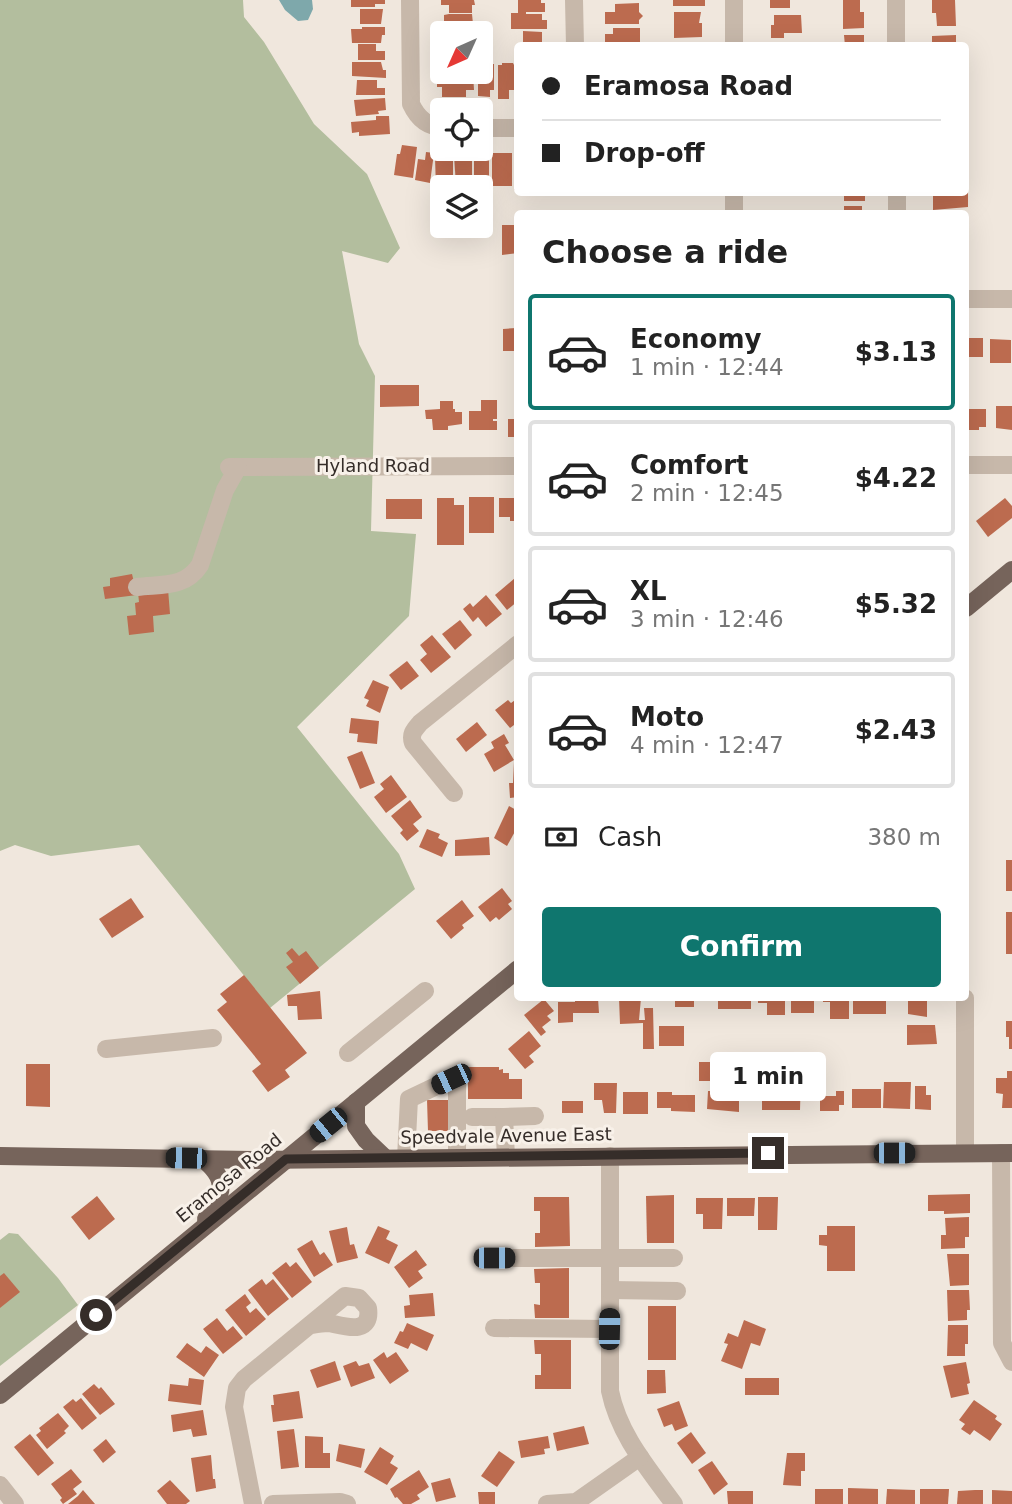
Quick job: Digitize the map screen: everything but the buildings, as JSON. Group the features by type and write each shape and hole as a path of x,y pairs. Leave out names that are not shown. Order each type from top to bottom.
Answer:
{"main road":[{"path":"969,606 1012,570"},
{"name":"Eramosa Road","path":"0,1395 514,972"},
{"path":"356,1102 356,1126 385,1158"},
{"name":"Speedvale Avenue East","path":"0,1156 286,1159 1007,1153"},
{"path":"198,1230 221,1192 221,1181 215,1168 202,1159"}],"street":[{"path":"410,0 411,103 416,115 430,124"},
{"path":"574,0 575,42"},
{"path":"734,0 734,42"},
{"path":"896,0 896,42"},
{"path":"493,128 514,128"},
{"path":"969,299 1012,299"},
{"path":"969,465 1012,465"},
{"name":"Hyland Road","path":"137,587 187,581 194,575 201,565 234,467 514,466"},
{"path":"454,793 413,743 413,730 514,647"},
{"path":"348,1053 425,991"},
{"path":"965,1001 965,1152"},
{"path":"106,1049 213,1038"},
{"path":"406,1158 409,1099 451,1079 457,1081 457,1158"},
{"path":"472,1117 536,1116"},
{"path":"504,1117 506,1157"},
{"path":"1007,1153 1002,1343 1012,1362"},
{"path":"610,1156 610,1391 614,1412 623,1433 674,1504"},
{"path":"494,1258 674,1258"},
{"path":"610,1290 677,1291"},
{"path":"253,1504 234,1406 237,1388 244,1379 312,1325"},
{"path":"494,1328 609,1329"},
{"path":"547,1504 576,1502 640,1457"},
{"path":"0,1485 15,1504"},
{"path":"273,1504 347,1504"}],"green space":[{"path":"0,0 243,0 244,17 264,42 314,124 367,174 400,248 388,263 342,251 359,344 375,376 371,531 416,534 409,616 297,727 399,854 415,889 270,1008 139,845 51,856 15,845 0,851"},
{"path":"9,1233 18,1234 58,1278 78,1305 0,1366 0,1240"}],"water":[{"path":"279,0 312,0 313,9 308,20 298,21 285,10"}],"route":[{"path":"96,1315 286,1159 768,1153"}]}
